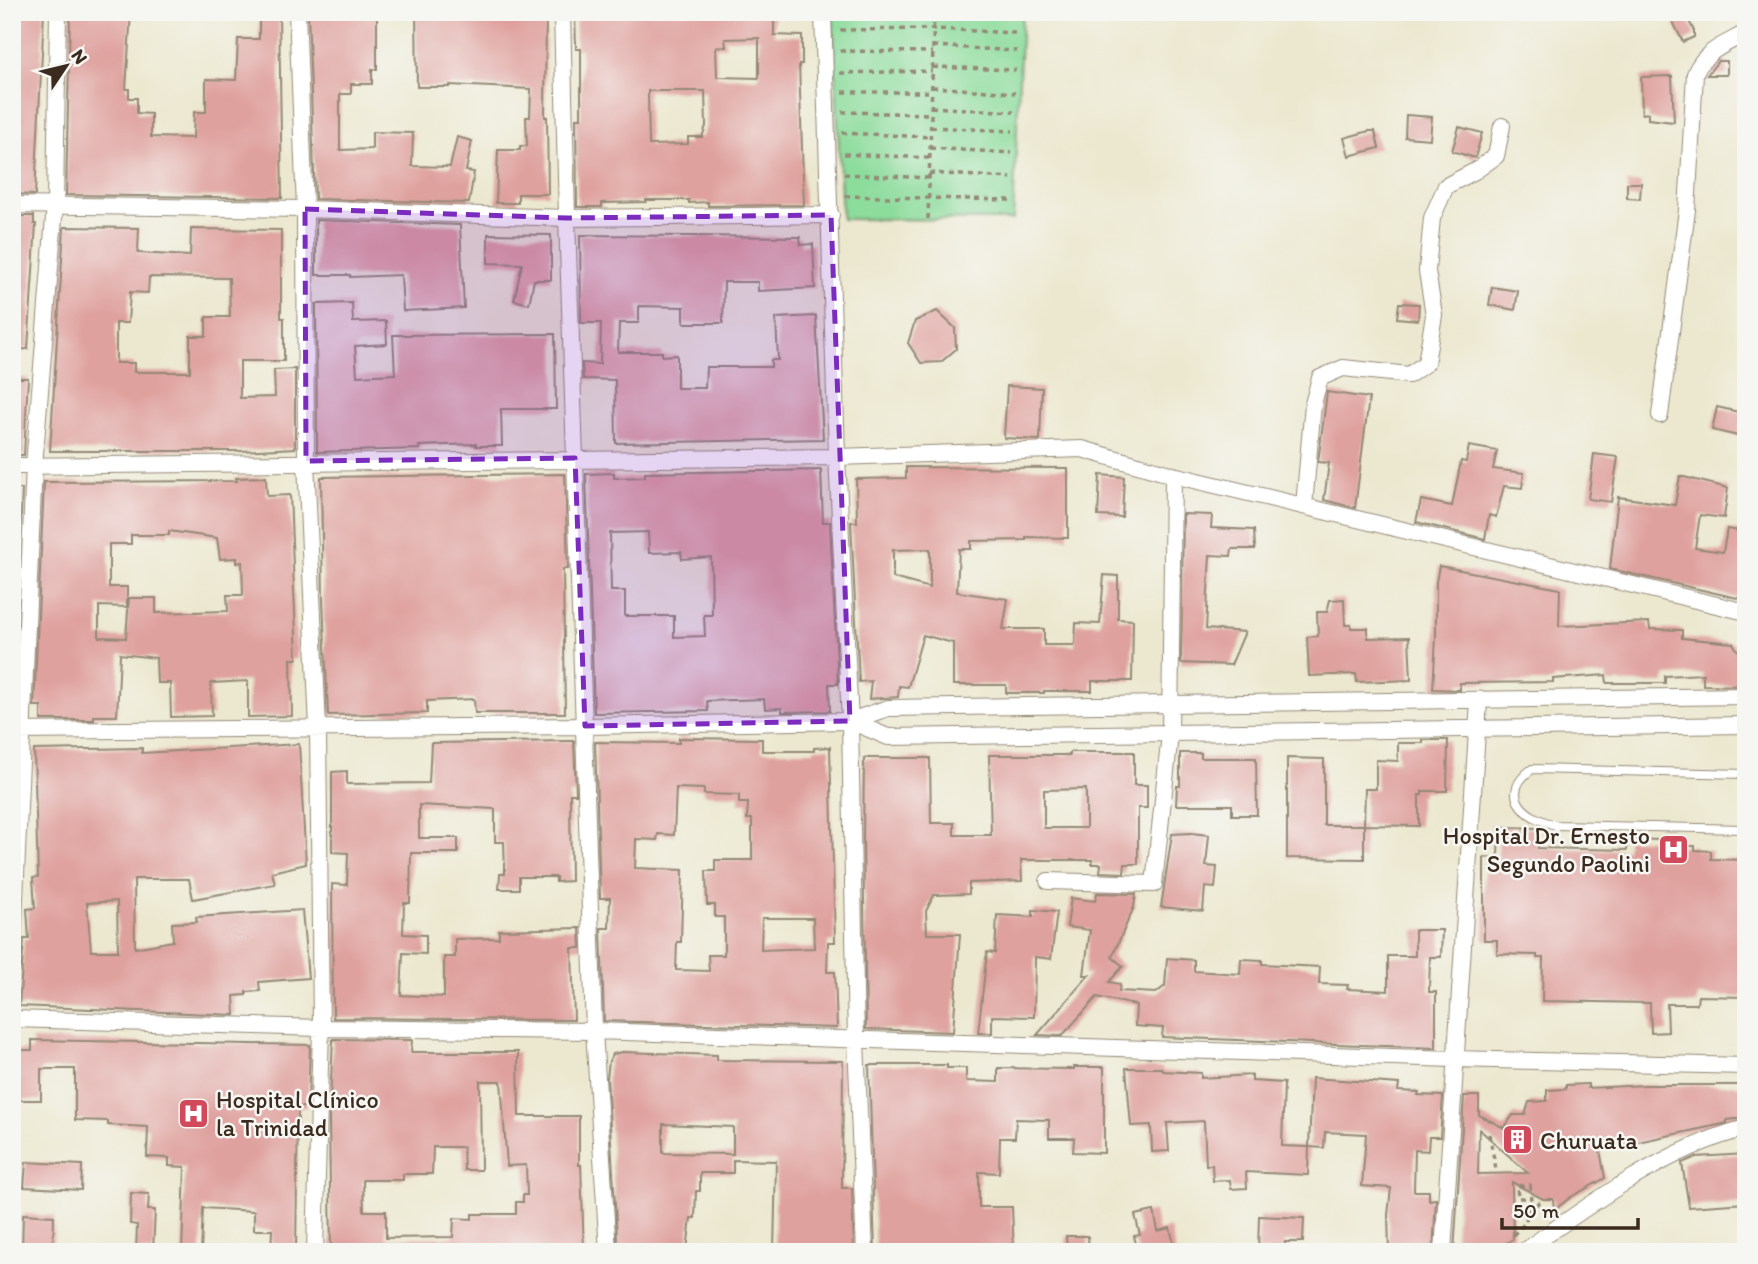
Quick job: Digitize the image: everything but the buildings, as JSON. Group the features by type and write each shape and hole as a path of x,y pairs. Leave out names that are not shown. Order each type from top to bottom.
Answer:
{"street":[{"path":"12,967 17,731 34,466 55,205 58,12"},
{"path":"298,12 305,209 306,461 318,728 321,1028 315,1252"},
{"path":"562,12 566,218 594,1031 608,1252"},
{"path":"823,12 837,457 850,721 856,1041 865,1252"},
{"path":"1660,415 1687,210 1695,74 1698,65 1708,54 1746,33"},
{"path":"1304,506 1313,404 1320,379 1343,368 1409,375 1426,363 1434,314 1427,271 1432,218 1446,186 1475,172 1496,156 1502,125"},
{"path":"12,205 305,209 566,218 831,215"},
{"path":"12,466 837,457 1082,449 1173,475 1746,612"},
{"path":"1048,881 1154,884 1170,734 1173,475"},
{"path":"17,731 850,721 888,708 1746,696"},
{"path":"1443,1252 1479,701"},
{"path":"850,721 888,737 1746,725"},
{"path":"12,1019 321,1028 594,1031 1746,1066"},
{"path":"1523,1252 1584,1208 1646,1171 1706,1142 1746,1128"}],"lane":[{"path":"1746,774 1532,769 1518,781 1516,798 1520,807 1531,817 1556,825 1746,829"}],"path":[{"path":"928,219 934,12"},
{"path":"993,12 1018,13"},
{"path":"838,30 934,29 1017,33"},
{"path":"839,51 1017,51"},
{"path":"840,73 932,69 1016,70"},
{"path":"841,92 932,90 1015,93"},
{"path":"931,107 1014,112"},
{"path":"842,112 931,114"},
{"path":"931,127 1013,131"},
{"path":"842,133 930,137"},
{"path":"930,148 1012,153"},
{"path":"843,154 930,158"},
{"path":"844,174 1011,178"},
{"path":"845,196 1010,200"},
{"path":"1489,1134 1497,1174"},
{"path":"1512,1196 1517,1192 1517,1186 1530,1185 1532,1191"},
{"path":"1513,1234 1526,1222 1527,1212 1543,1199"},
{"path":"1513,1209 1527,1212"}],"highlighted area":[{"path":"305,209 567,218 831,215 850,721 585,726 575,458 306,461"}],"green space":[{"path":"833,12 1022,12 1013,220 842,219"}],"place":[{"name":"Hospital Dr. Ernesto Segundo Paolini","path":"1673,849"},
{"name":"Hospital Clínico la Trinidad","path":"193,1113"},
{"name":"Churuata","path":"1517,1140"}]}
